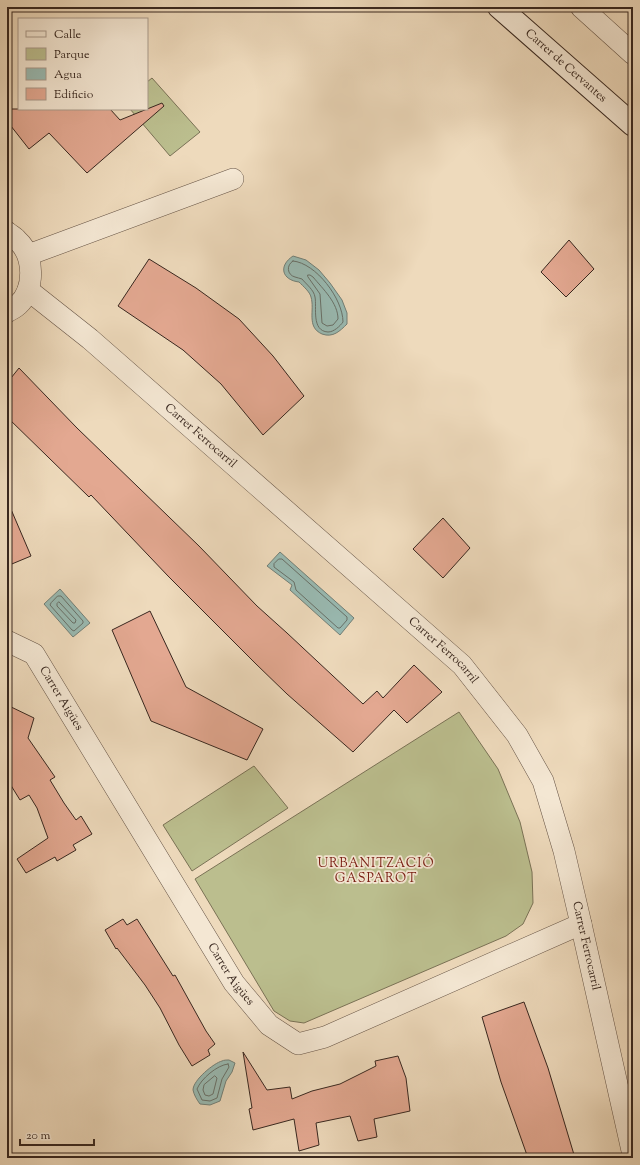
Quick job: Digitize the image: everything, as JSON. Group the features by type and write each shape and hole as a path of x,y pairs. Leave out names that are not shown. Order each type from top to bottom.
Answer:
{"main road":[{"name":"Carrer de Cervantes","path":"499,7 633,125"}],"street":[{"path":"581,7 633,54"},
{"path":"28,255 233,180"},
{"path":"7,232 18,240 28,255 31,273 28,290 18,305 7,312"},
{"name":"Carrer Ferrocarril","path":"28,290 90,339 462,665 517,735 543,781 564,851 633,1156"},
{"name":"Carrer Aigües","path":"7,641 34,654 234,983 269,1025 298,1044 325,1037 581,924"}],"green space":[{"path":"152,78 200,132 170,156 131,110 148,110 148,81"},
{"path":"459,712 498,769 520,822 532,872 533,903 523,924 506,936 304,1023 290,1021 274,1011 195,879"},
{"path":"254,766 288,808 192,871 163,825"}],"water":[{"path":"293,256 306,260 319,270 342,300 347,313 347,324 336,333 330,335 322,334 314,327 310,295 299,282 293,281 286,276 284,272 285,264"},
{"path":"280,552 354,618 340,635 290,590 292,585 267,566"},
{"path":"60,589 90,623 73,637 44,604"},
{"path":"229,1060 235,1063 232,1072 226,1081 220,1101 210,1105 200,1104 193,1090 196,1082 204,1072 218,1062"}],"building":[{"path":"162,103 164,106 87,173 49,133 29,149 7,121 7,109 111,110 120,120 148,110"},
{"path":"569,240 594,269 566,297 541,272"},
{"path":"149,259 196,288 239,319 273,356 304,396 263,435 221,384 183,350 118,306"},
{"path":"19,368 77,428 199,546 257,606 363,704 377,691 383,698 414,665 442,692 407,723 394,710 353,752 287,694 256,664 168,576 91,495 89,497 7,417 7,383"},
{"path":"7,500 31,556 7,566"},
{"path":"443,518 470,548 443,578 413,549"},
{"path":"150,611 186,687 263,729 247,760 151,721 112,630"},
{"path":"7,705 34,718 28,738 55,777 50,780 64,803 76,820 81,816 92,834 73,845 76,850 57,861 55,857 26,873 17,859 48,838 37,808 29,795 20,800 7,779"},
{"path":"123,919 127,925 137,919 173,976 175,975 206,1031 215,1044 208,1050 210,1055 192,1066 179,1045 160,1008 145,985 117,948 116,949 105,930"},
{"path":"524,1002 548,1068 575,1158 528,1158 501,1082 482,1017"},
{"path":"243,1052 267,1090 290,1087 292,1099 312,1091 340,1084 376,1066 375,1061 398,1056 406,1078 410,1111 374,1119 377,1137 358,1141 350,1116 316,1123 319,1145 299,1151 294,1119 253,1130 249,1109 252,1108"}],"district":[{"name":"URBANITZACIÓ GASPAROT","path":"376,872"}]}
